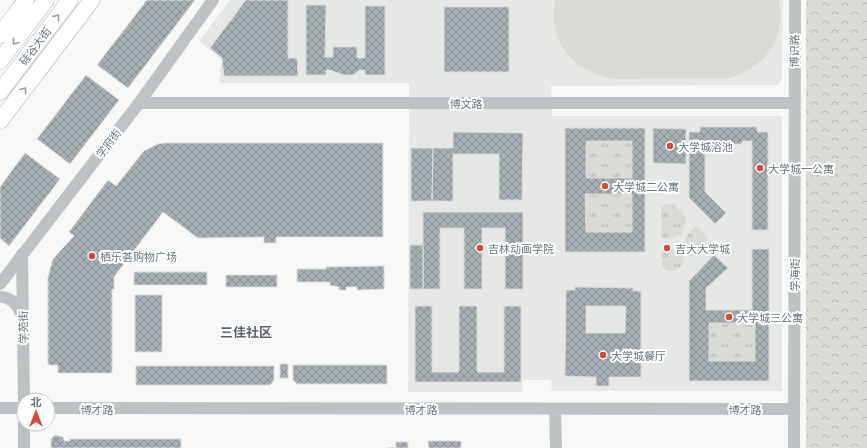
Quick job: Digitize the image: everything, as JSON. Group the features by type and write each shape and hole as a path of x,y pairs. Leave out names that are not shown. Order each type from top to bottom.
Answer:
{"main road":[{"path":"0,35 26,0"},
{"name":"硅谷大街","path":"0,61 46,0"},
{"name":"硅谷大街","path":"0,92 70,0"},
{"path":"0,121 92,0"}],"street":[{"name":"学府街","path":"0,284 139,103 213,0"},
{"name":"博识路","path":"794,103 795,0"},
{"name":"博文路","path":"139,103 794,103"},
{"name":"学海街","path":"794,103 794,448"},
{"name":"学苑街","path":"22,254 24,392"},
{"path":"0,297 11,300 17,306 23,318"},
{"path":"0,408 16,408"},
{"name":"博才路","path":"56,408 555,410 794,409"},
{"path":"555,410 556,448"},
{"path":"24,432 24,448"}],"shaded area":[{"path":"230,0 783,0 782,79 778,85 551,86 552,116 782,116 782,391 552,391 551,380 523,380 522,392 408,392 409,83 220,83 221,59 199,41"}],"green space":[{"path":"555,0 779,0 780,27 771,49 764,58 755,66 731,78 615,79 601,76 587,70 576,63 567,53 559,42 555,29 553,15"},
{"path":"806,0 867,0 867,448 806,448"},
{"path":"586,141 632,141 632,178 586,178"},
{"path":"585,194 632,194 632,232 586,232"},
{"path":"666,204 673,204 687,218 681,234 671,240 662,238 661,207"},
{"path":"696,227 707,239 690,256 687,252 685,244 689,233"},
{"path":"672,248 681,250 684,264 674,271 667,271 662,266 662,251"},
{"path":"709,323 755,323 755,361 709,361"}],"building":[{"path":"147,0 195,0 128,88 97,65"},
{"path":"246,0 288,0 288,58 297,58 298,76 224,76 222,58 210,48"},
{"path":"306,5 326,5 325,57 333,57 333,47 357,47 357,58 365,58 365,6 385,6 385,75 365,75 365,70 360,70 353,75 344,75 326,70 326,75 306,75"},
{"path":"444,7 509,7 509,72 444,72"},
{"path":"86,75 119,100 70,164 37,139"},
{"name":"大学城一公寓","path":"700,127 757,127 757,132 768,132 768,230 752,230 752,141 742,141 742,144 715,144 715,141 705,141 705,192 726,213 715,224 689,198 689,132 700,132"},
{"name":"大学城二公寓","path":"565,128 645,128 645,252 565,252","holes":["586,141 632,141 632,178 586,178","585,194 632,194 632,232 586,232"]},
{"name":"大学城浴池","path":"653,128 686,129 686,164 653,163"},
{"path":"453,132 523,133 522,200 499,200 499,154 453,154 453,201 432,201 433,148 453,148"},
{"name":"栖乐荟购物广场","path":"383,143 383,237 276,237 276,243 264,243 264,237 198,238 163,212 114,277 114,289 112,289 112,373 58,373 58,365 48,365 48,277 53,259 74,236 69,232 108,180 116,186 144,151 158,144"},
{"path":"411,148 433,148 432,201 411,201"},
{"path":"25,153 60,179 9,246 0,238 0,187"},
{"path":"423,212 523,212 523,289 505,289 505,228 482,228 482,289 464,289 464,228 440,228 440,289 423,289"},
{"path":"410,245 423,245 423,289 410,289"},
{"name":"大学城三公寓","path":"752,249 769,249 769,381 689,381 689,281 714,255 728,268 706,288 706,310 752,310","holes":["709,323 755,323 755,361 709,361"]},
{"path":"384,266 384,289 357,290 357,287 346,287 346,290 339,290 339,287 330,285 330,282 297,282 297,269"},
{"path":"134,272 207,272 207,285 134,285"},
{"path":"226,275 277,275 277,287 226,287"},
{"name":"大学城餐厅","path":"575,287 633,288 633,291 641,291 641,377 609,377 609,386 596,386 596,377 565,376 566,290 575,290","holes":["586,306 626,306 625,333 586,333"]},
{"path":"135,295 162,295 162,352 135,352"},
{"path":"415,306 432,306 432,372 459,372 459,306 477,306 477,372 504,372 504,306 521,306 521,382 415,382"},
{"path":"280,364 288,364 288,378 280,378"},
{"path":"293,365 387,365 387,384 297,384 293,380"},
{"path":"136,366 274,366 274,380 270,385 136,385"},
{"path":"55,435 63,437 64,441 70,441 70,439 181,439 181,448 51,448 51,439"},
{"path":"428,441 461,441 461,448 429,448"},
{"path":"396,442 408,442 408,448 396,448"}],"place":[{"name":"大学城浴池","path":"670,146"},
{"name":"大学城一公寓","path":"760,168"},
{"name":"大学城二公寓","path":"605,186"},
{"name":"吉林动画学院","path":"480,248"},
{"name":"吉大大学城","path":"667,248"},
{"name":"栖乐荟购物广场","path":"92,256"},
{"name":"大学城三公寓","path":"729,317"},
{"name":"大学城餐厅","path":"603,355"}],"district":[{"name":"三佳社区","path":"246,332"}]}
